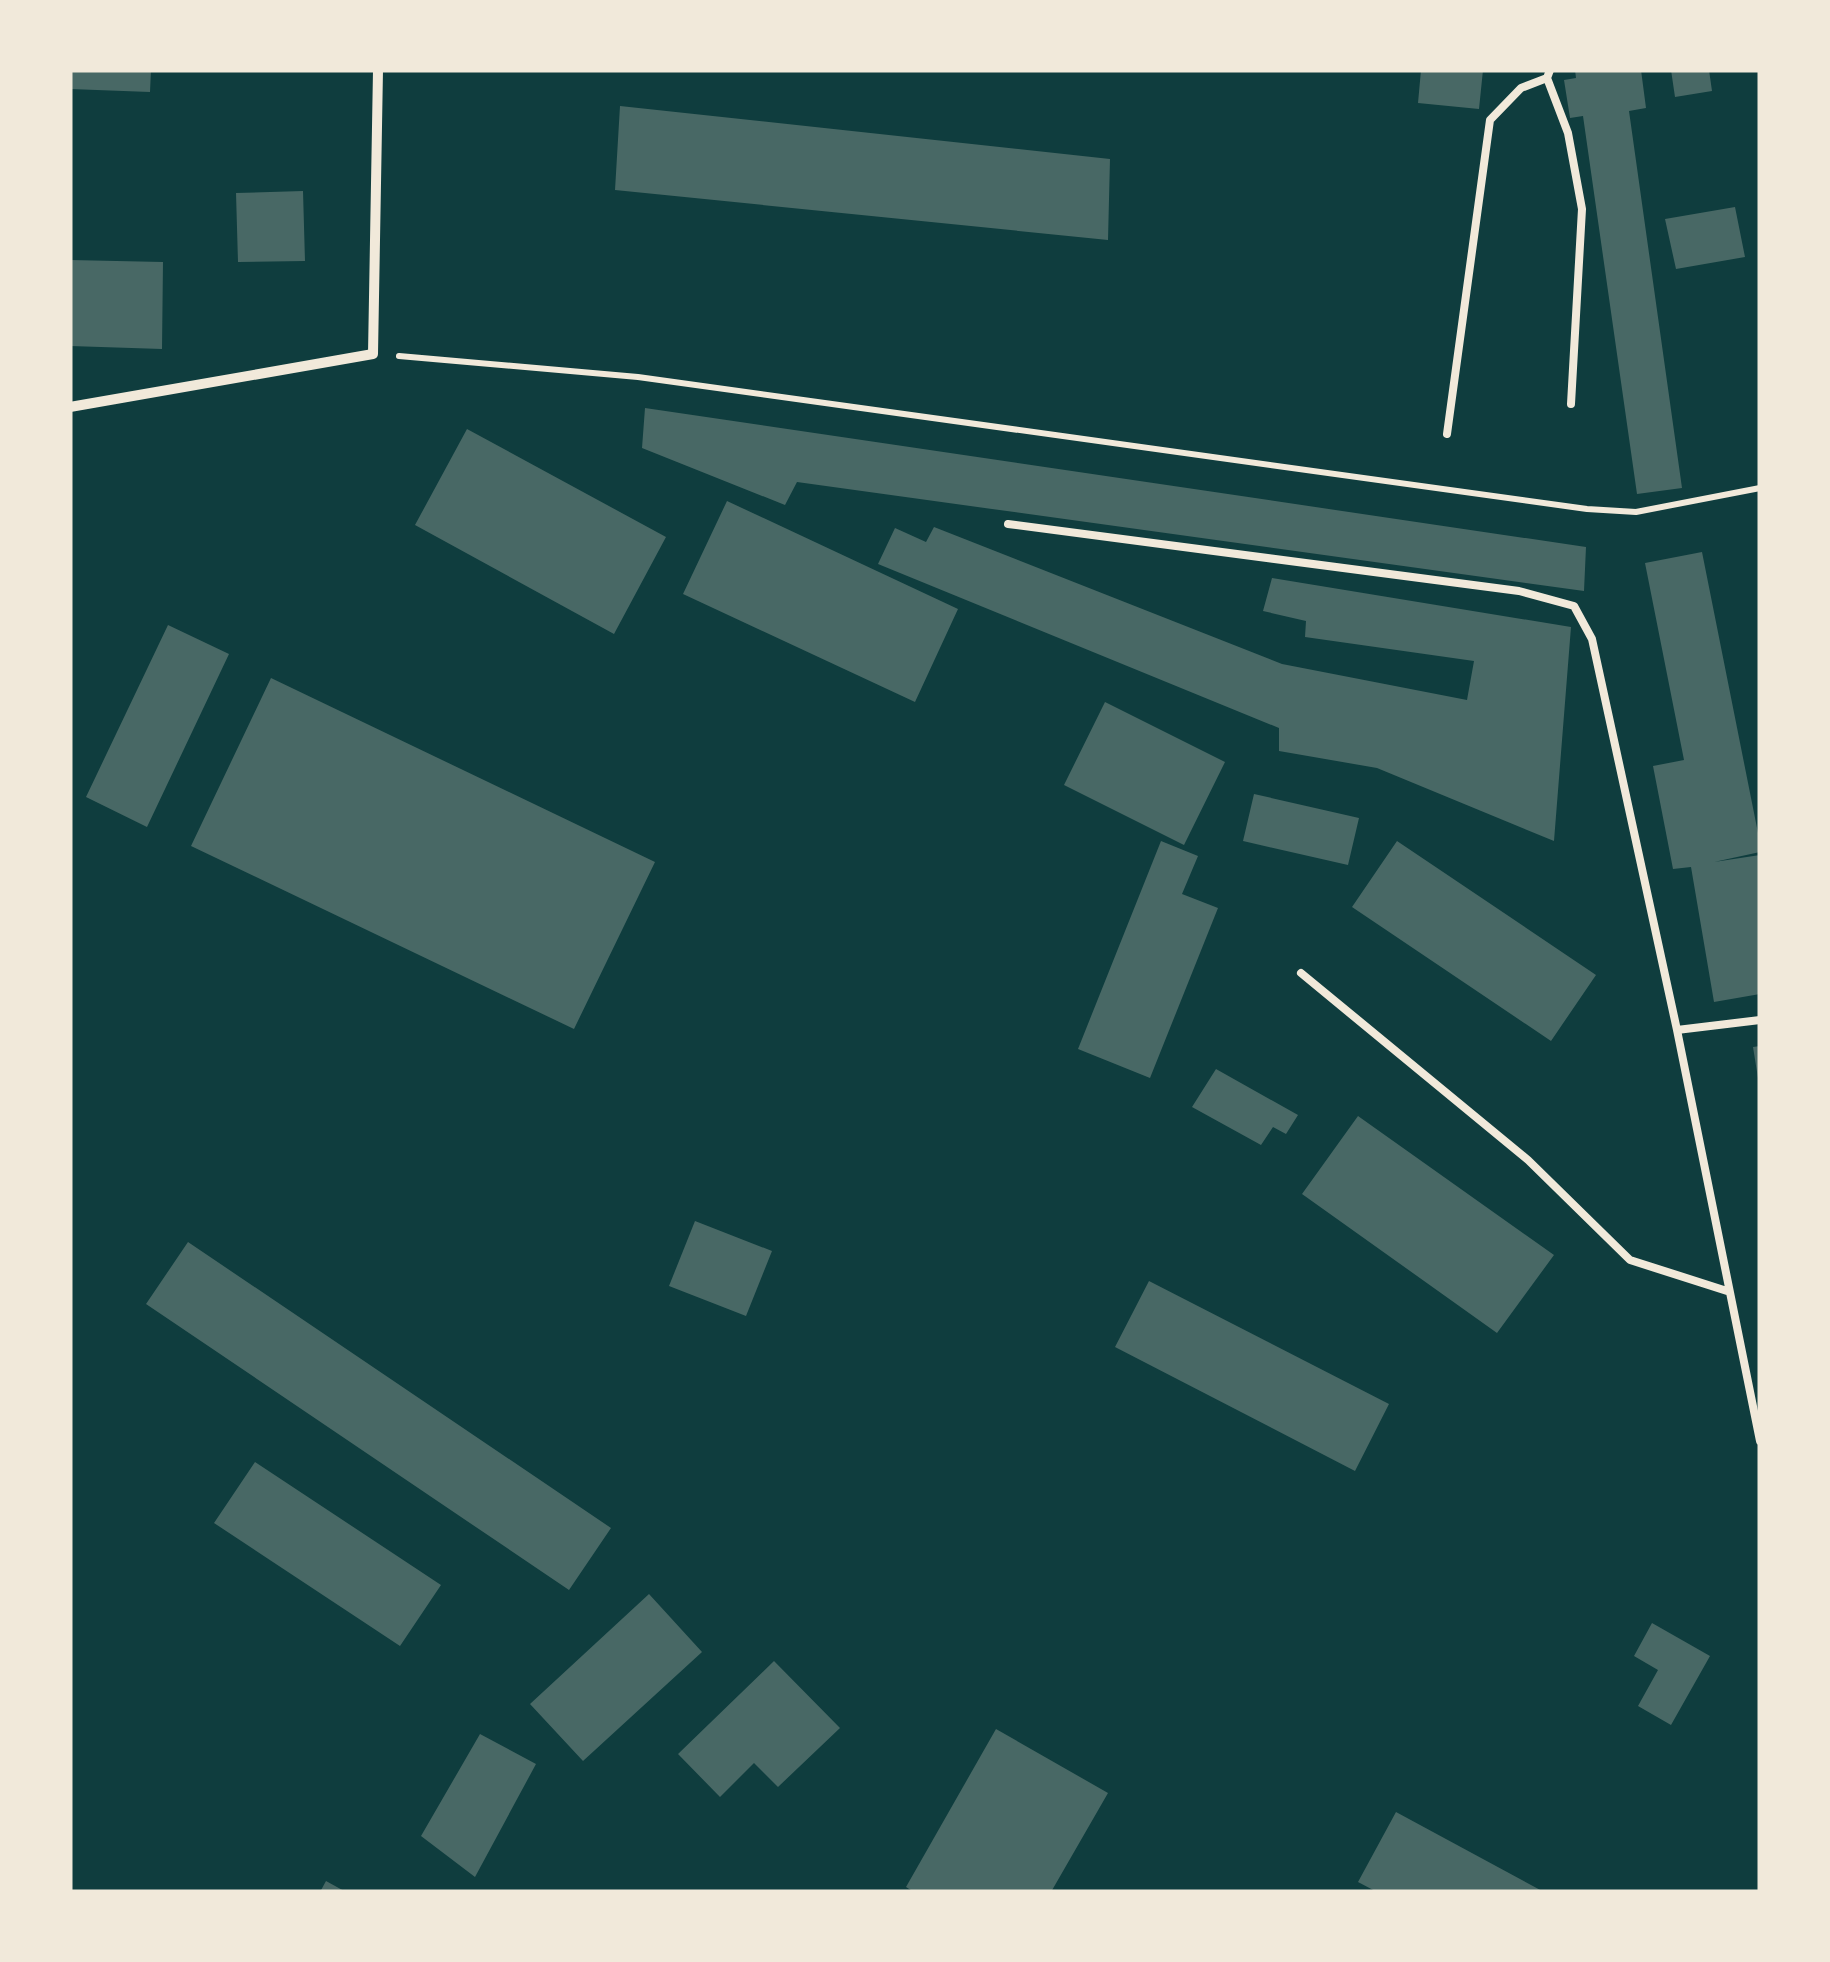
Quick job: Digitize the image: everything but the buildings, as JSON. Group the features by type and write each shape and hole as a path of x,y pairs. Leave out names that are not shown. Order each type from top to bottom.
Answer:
{"street":[{"path":"70,408 373,354 378,70"}],"lane":[{"path":"1447,434 1490,120 1521,88 1548,74 1568,133 1582,209 1571,404"},
{"path":"1008,524 1519,592 1574,606 1592,639 1760,1440"},
{"path":"1302,973 1528,1160 1630,1260 1727,1291"},
{"path":"1677,1030 1760,1020"}],"path":[{"path":"373,354 638,378 1586,509 1636,512 1760,488"}]}
